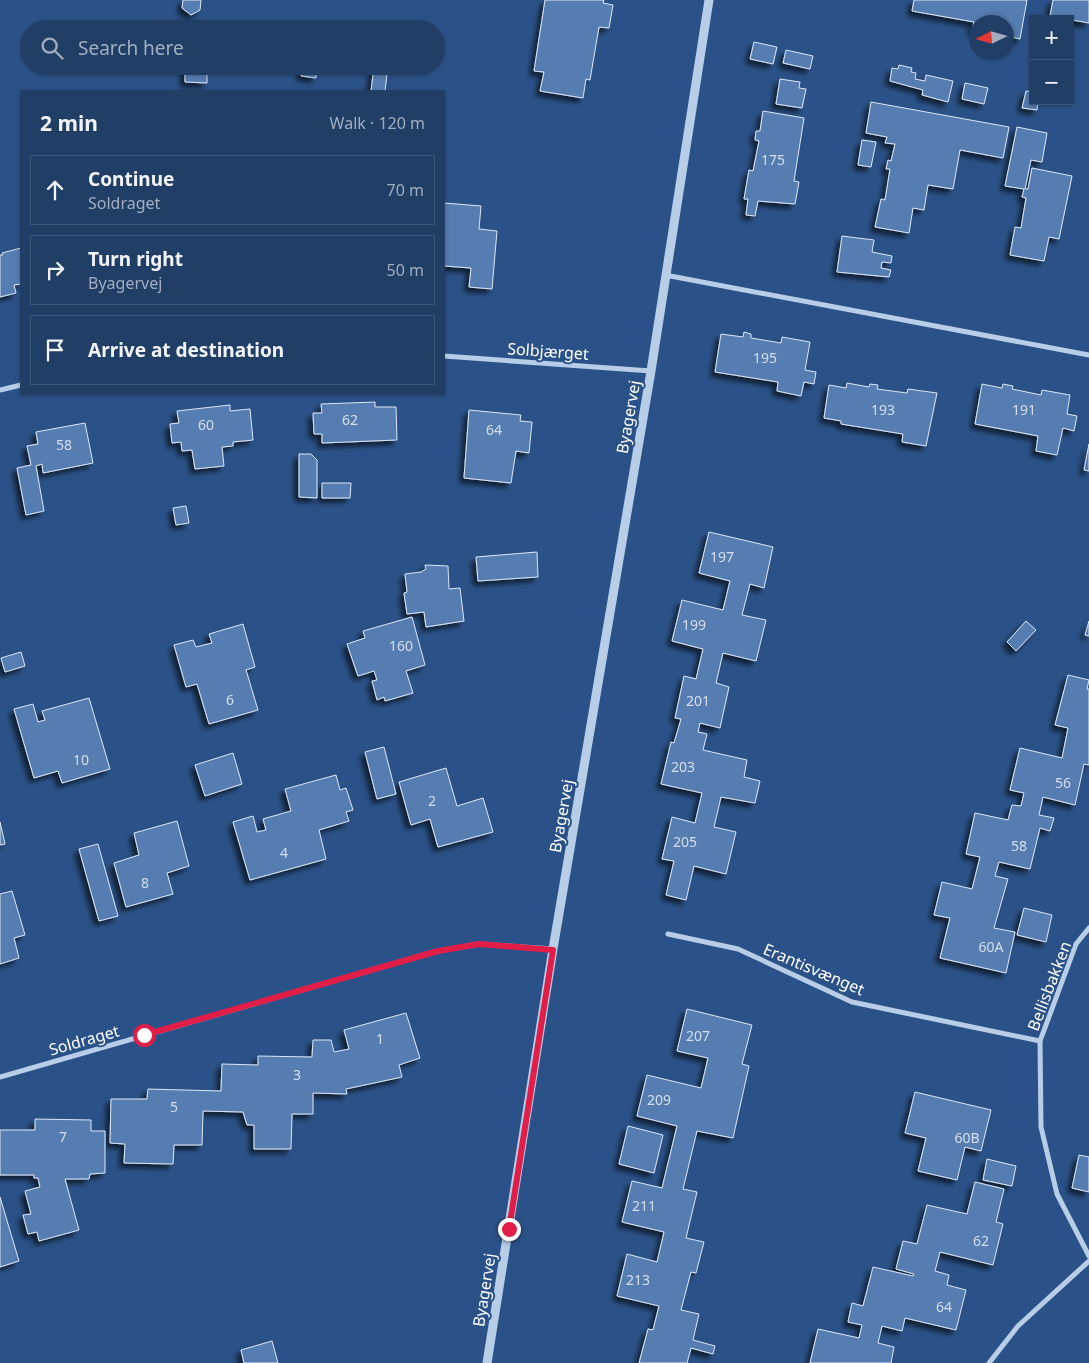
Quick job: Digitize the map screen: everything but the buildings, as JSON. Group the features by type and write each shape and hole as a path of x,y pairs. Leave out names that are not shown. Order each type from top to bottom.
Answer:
{"street":[{"name":"Byagervej","path":"487,1363 553,950 651,371 709,0"},
{"path":"665,275 1089,355"},
{"name":"Solbjærget","path":"445,356 651,371"},
{"path":"0,390 20,385"},
{"name":"Bellisbakken","path":"1089,928 1076,944 1040,1041 1041,1127 1057,1194 1089,1256"},
{"name":"Erantisvænget","path":"668,934 738,949 852,1002 1040,1041"},
{"name":"Soldraget","path":"0,1077 438,951 479,944 553,950"},
{"path":"989,1363 1018,1326 1089,1261"}],"route":[{"path":"144,1035 438,951 479,944 553,950 509,1229"}]}
